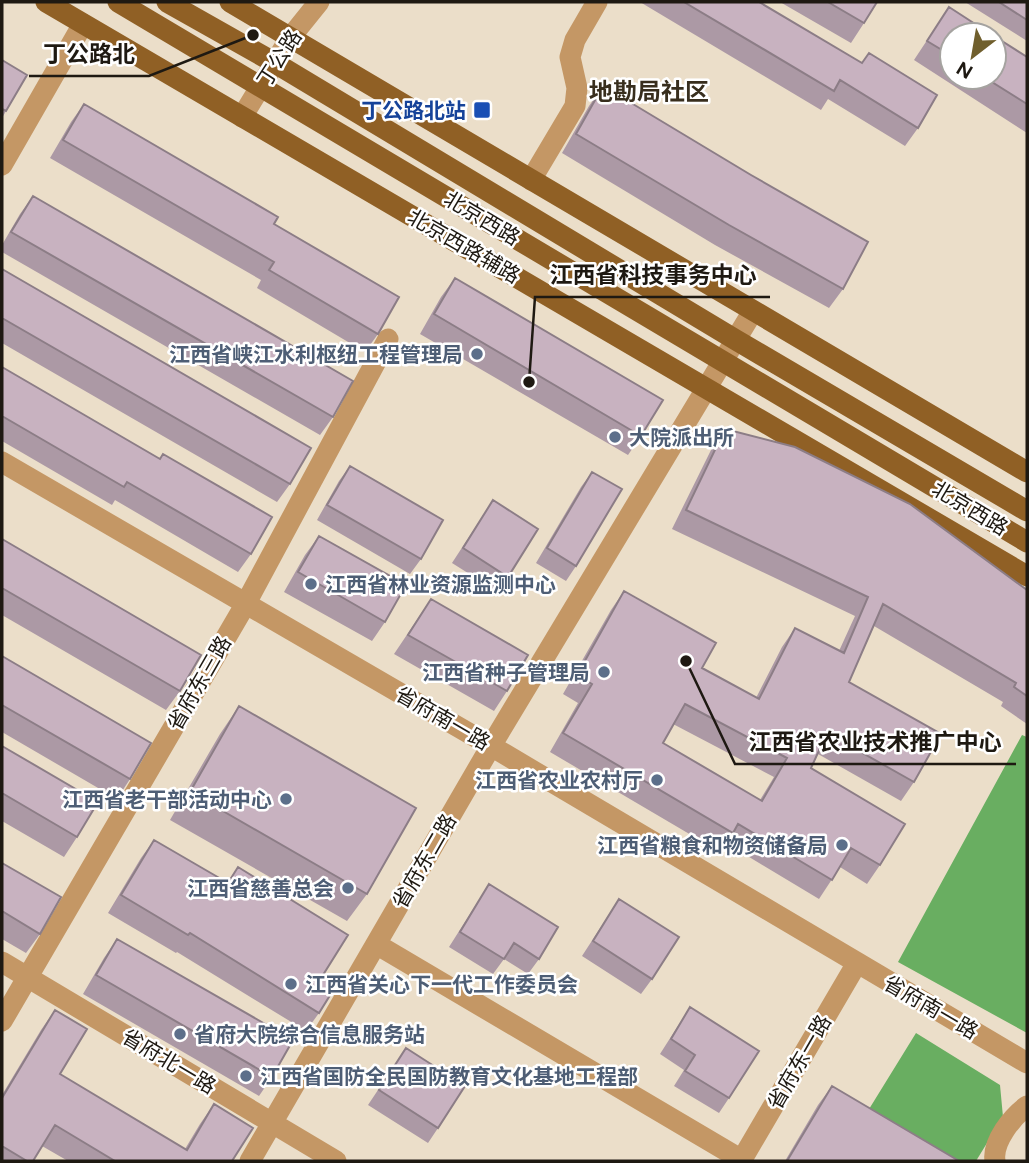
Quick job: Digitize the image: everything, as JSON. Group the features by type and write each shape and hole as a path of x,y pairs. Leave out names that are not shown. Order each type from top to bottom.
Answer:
{"main road":[{"name":"北京西路辅路","path":"46,2 1027,576"},
{"name":"北京西路","path":"118,2 1027,542"},
{"name":"北京西路","path":"167,2 275,63 1027,511"},
{"path":"229,2 1027,472"}],"street":[{"name":"丁公路","path":"243,117 290,38 319,2"},
{"path":"531,180 575,106 577,88 570,57 575,40 597,2"},
{"path":"2,165 83,24"},
{"name":"省府东二路","path":"250,1161 491,746 753,312"},
{"name":"省府东三路","path":"2,1021 245,604 388,339"},
{"name":"省府南一路","path":"2,463 491,746 1027,1063"},
{"path":"376,944 742,1161"},
{"name":"省府北一路","path":"2,962 336,1161"},
{"name":"省府东一路","path":"742,1161 857,963"},
{"path":"995,1161 994,1153 1006,1128 1027,1107"}],"green space":[{"path":"1022,735 1027,737 1027,1033 898,962"},
{"path":"916,1033 1000,1085 1003,1117 976,1161 944,1161 866,1114"}],"building":[{"path":"684,2 759,2 862,63 869,53 937,95 918,128 840,80 834,91"},
{"path":"828,2 877,2 864,23"},
{"path":"999,2 1027,2 1027,20"},
{"path":"949,7 970,21 940,21"},
{"path":"938,24 938,48 927,41"},
{"path":"1008,45 1027,57 1027,104 1006,91"},
{"path":"2,60 27,75 6,111 2,109"},
{"path":"603,86 868,242 843,289 576,134"},
{"path":"84,104 278,217 274,224 399,297 378,334 269,270 274,262 63,140"},
{"path":"33,196 353,381 333,417 11,232"},
{"path":"2,269 311,448 290,484 2,318"},
{"path":"455,278 663,400 641,436 434,314"},
{"path":"2,367 160,459 163,454 272,517 251,554 127,482 124,487 2,416"},
{"path":"725,429 795,447 910,504 1027,590 1027,696 1014,687 1016,683 883,604 849,682 941,734 914,782 827,733 811,768 905,824 880,865 851,848 832,880 738,824 733,833 563,733 592,684 577,675 624,591 716,643 702,668 759,699 795,628 844,653 868,597 686,510","holes":["685,704 787,758 762,801 663,743"]},
{"path":"350,466 443,520 421,559 327,505"},
{"path":"592,472 622,489 576,566 547,548"},
{"path":"493,500 538,529 508,577 463,548"},
{"path":"319,536 406,585 385,622 298,572"},
{"path":"2,539 201,655 180,691 2,588"},
{"path":"431,599 528,655 507,691 408,635"},
{"path":"2,656 151,743 130,779 2,705"},
{"path":"239,706 416,808 367,894 190,792"},
{"path":"2,746 98,802 77,837 2,793"},
{"path":"154,840 228,883 238,867 348,935 323,975 337,984 319,1013 190,933 188,935 121,895"},
{"path":"2,863 61,897 40,934 2,911"},
{"path":"489,884 558,927 539,959 514,943 504,959 460,932"},
{"path":"619,899 679,937 652,979 593,941"},
{"path":"117,939 293,1040 272,1077 96,975"},
{"path":"690,1007 759,1051 729,1098 685,1071 695,1055 671,1039"},
{"path":"55,1010 87,1029 60,1074 187,1150 214,1104 253,1128 232,1161 115,1161 55,1125 33,1161 27,1161 2,1146 2,1098"},
{"path":"406,1048 465,1086 438,1128 379,1090"},
{"path":"832,1086 959,1161 787,1161"}],"place":[{"name":"丁公路北","path":"253,35"},
{"name":"丁公路北站","path":"482,110"},
{"name":"江西省峡江水利枢纽工程管理局","path":"477,354"},
{"name":"江西省科技事务中心","path":"529,382"},
{"name":"大院派出所","path":"615,437"},
{"name":"江西省林业资源监测中心","path":"311,584"},
{"name":"江西省农业技术推广中心","path":"686,661"},
{"name":"江西省种子管理局","path":"604,672"},
{"name":"江西省农业农村厅","path":"657,780"},
{"name":"江西省老干部活动中心","path":"286,799"},
{"name":"江西省粮食和物资储备局","path":"842,845"},
{"name":"江西省慈善总会","path":"348,888"},
{"name":"江西省关心下一代工作委员会","path":"291,984"},
{"name":"省府大院综合信息服务站","path":"180,1034"},
{"name":"江西省国防全民国防教育文化基地工程部","path":"246,1076"}],"district":[{"name":"地勘局社区","path":"649,91"}]}
